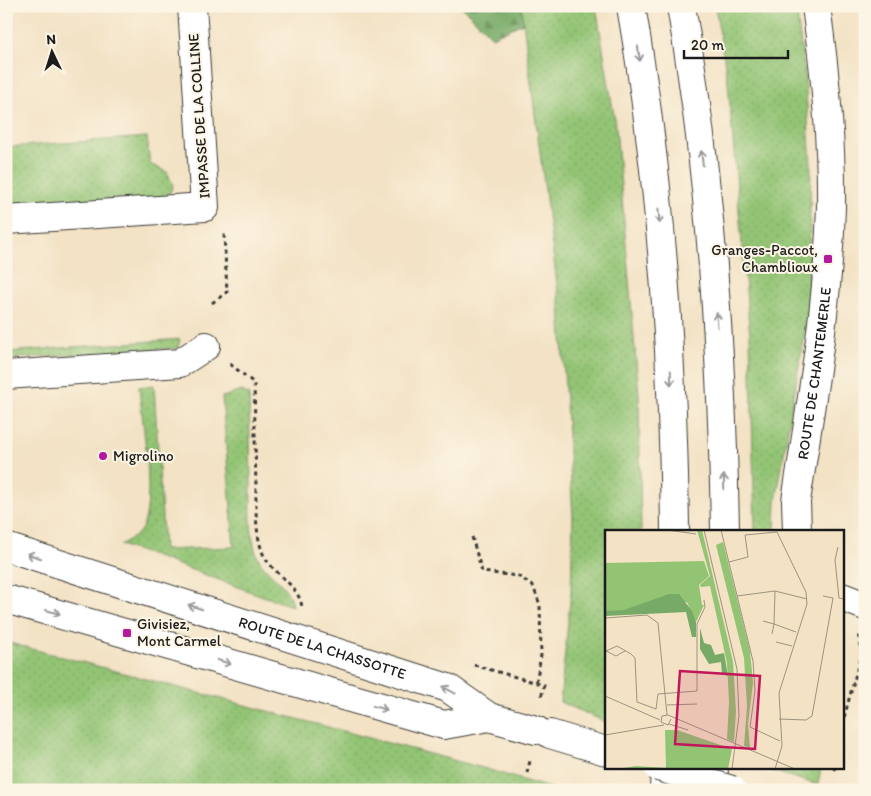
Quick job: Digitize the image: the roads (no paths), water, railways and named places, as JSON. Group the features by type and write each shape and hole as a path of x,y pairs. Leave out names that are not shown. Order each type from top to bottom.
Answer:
{"main road":[{"name":"IMPASSE DE LA COLLINE","path":"6,220 205,207 192,6"},
{"path":"631,6 649,122 661,232 670,354 675,530"},
{"path":"681,6 697,116 710,227 719,350 724,530"},
{"name":"ROUTE DE CHANTEMERLE","path":"797,530 796,502 823,324 831,208 829,136 816,6"},
{"path":"6,375 180,363 206,346"},
{"name":"ROUTE DE LA CHASSOTTE","path":"6,548 448,688 489,717 605,751"},
{"name":"ROUTE DE LA CHASSOTTE","path":"6,598 444,725 489,717"},
{"path":"844,599 862,618"},
{"path":"661,768 732,790"},
{"path":"664,790 665,768"},
{"path":"713,790 714,768"}],"place":[{"name":"Granges-Paccot, Chamblioux","path":"828,259"},
{"name":"Migrolino","path":"103,456"},
{"name":"Givisiez, Mont Carmel","path":"127,633"}]}
